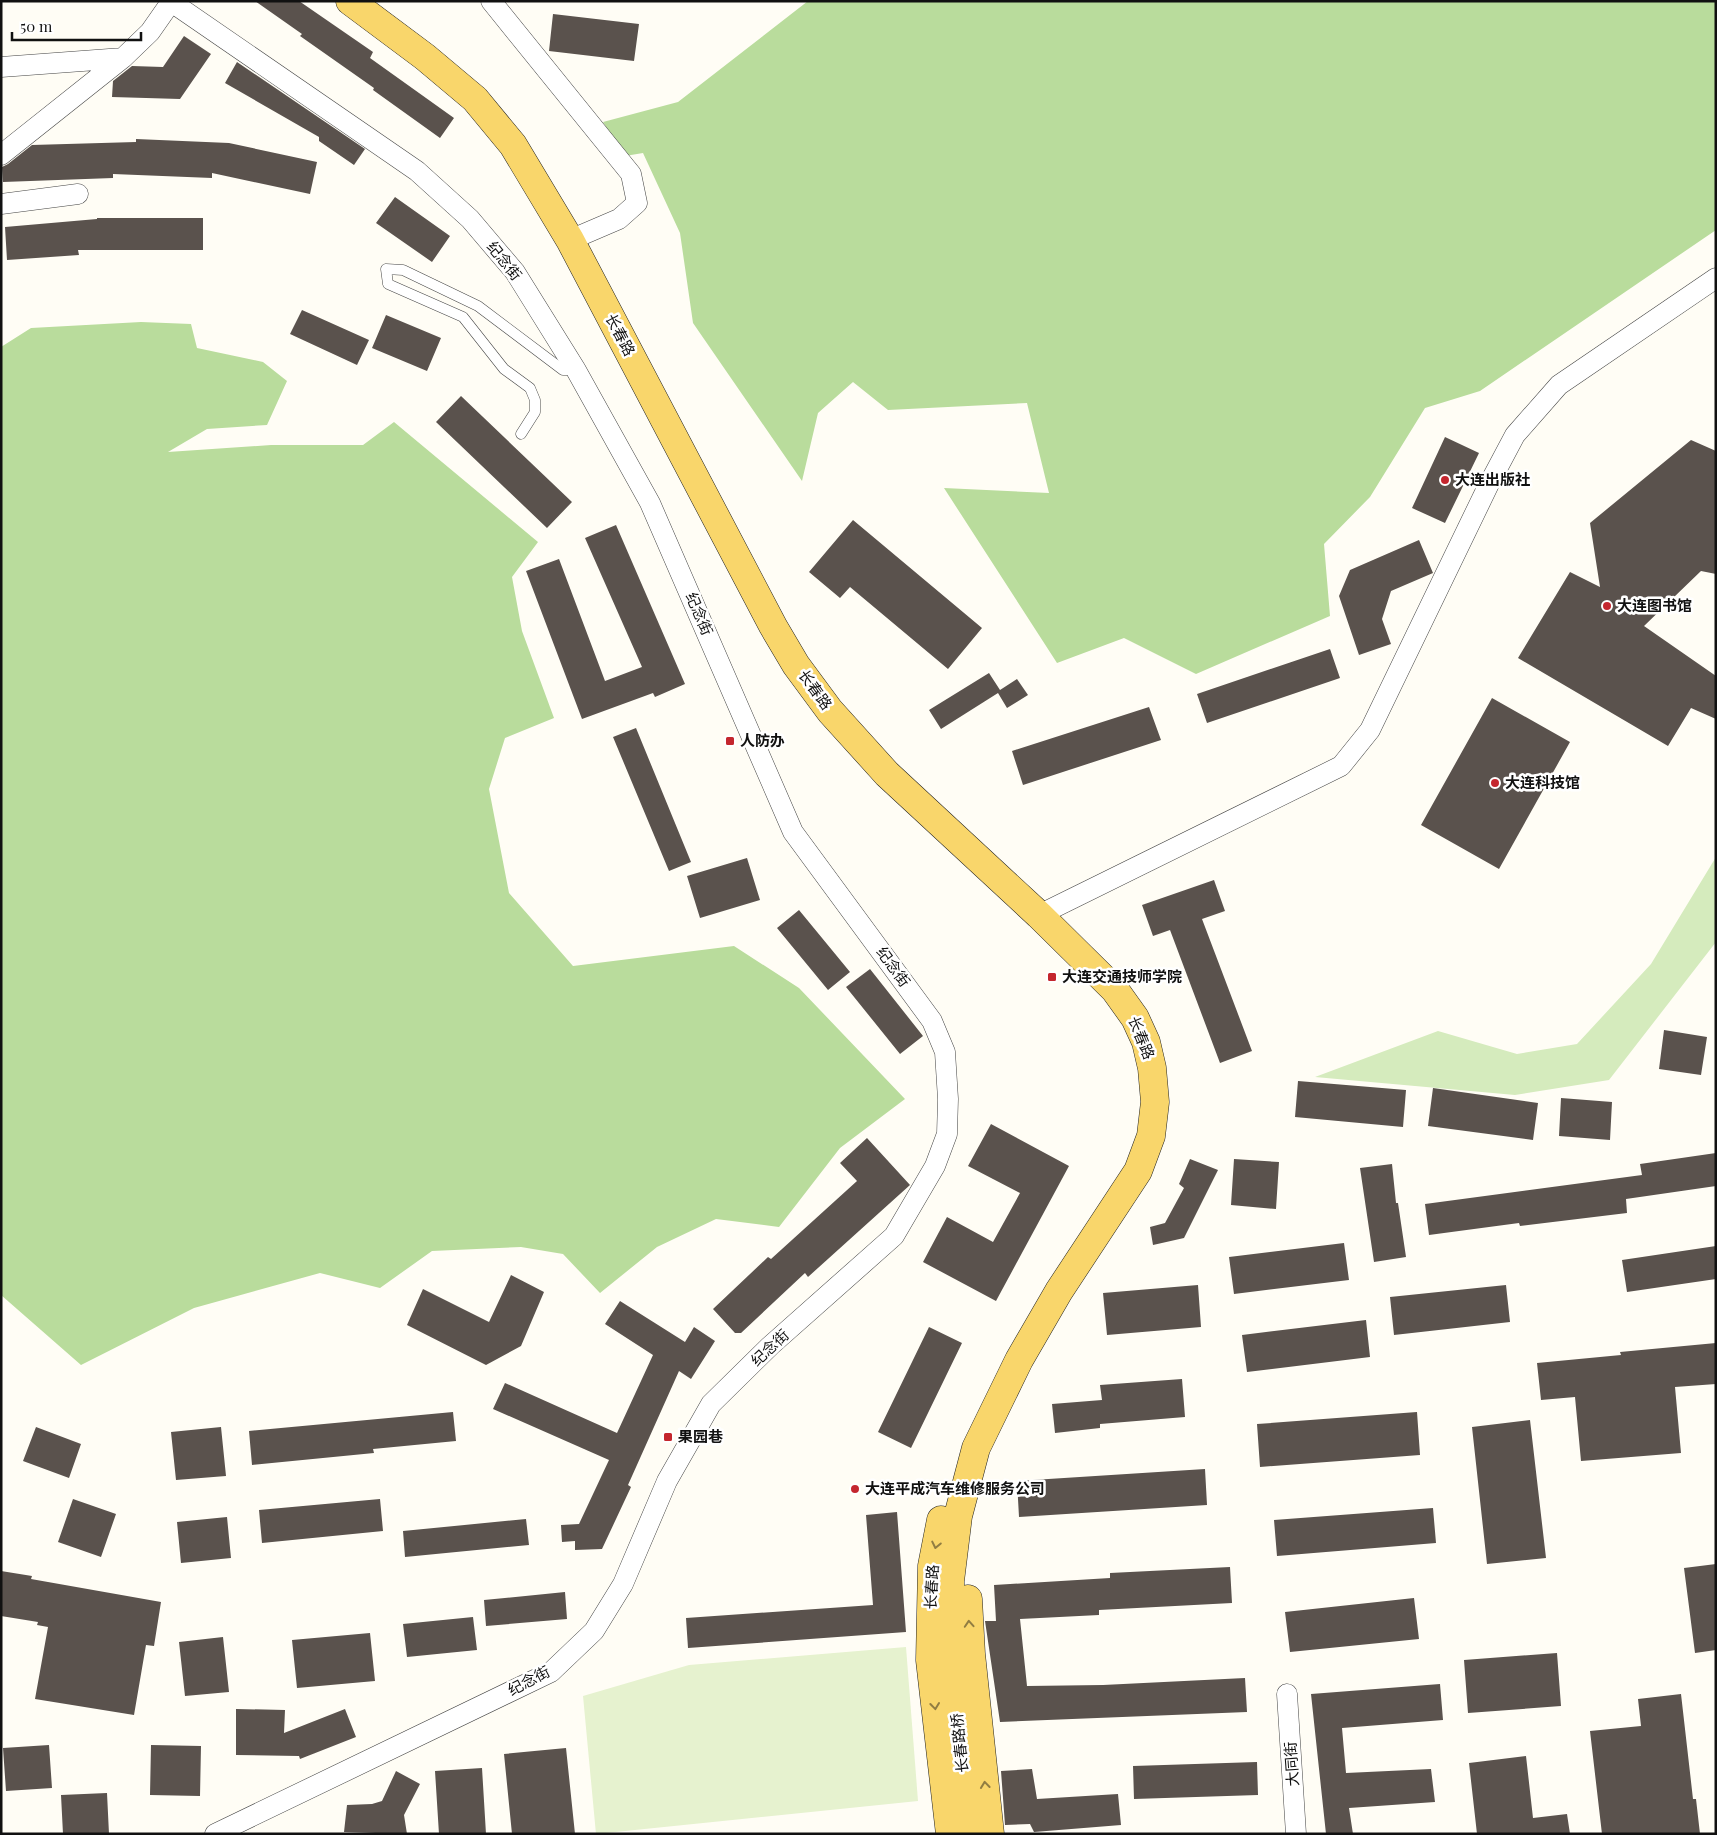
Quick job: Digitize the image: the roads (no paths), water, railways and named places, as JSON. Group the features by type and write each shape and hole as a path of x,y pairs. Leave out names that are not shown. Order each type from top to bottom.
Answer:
{"main road":[{"name":"长春路","path":"350,1 425,57 475,99 513,145 570,240 773,626 796,665 830,711 887,774 1039,915 1115,990 1135,1018 1146,1042 1152,1068 1155,1102 1151,1136 1138,1171 1055,1298 1019,1360 976,1448 958,1516 950,1581 951,1653"},
{"name":"长春路","path":"950,1834 930,1660 932,1566 949,1485 967,1434 987,1395 1002,1376 1019,1360"},
{"name":"长春路","path":"990,1834 971,1654 966,1568 980,1488 1016,1388 1019,1360"},
{"name":"长春路桥","path":"951,1653 970,1834"}],"street":[{"path":"491,1 631,174 638,204 619,218 570,240"},
{"path":"1,155 123,58 150,32 170,2"},
{"name":"纪念街","path":"170,2 417,171 470,219 515,272 576,370 650,503 793,832 932,1021 945,1052 948,1099 947,1134 935,1166 894,1236 770,1346 711,1404 667,1481 623,1584 594,1631 551,1672 215,1834"},
{"path":"1,66 123,58"},
{"path":"1,204 78,194"},
{"path":"1039,915 1341,766 1370,730 1515,434 1559,385 1716,278"},
{"name":"大同街","path":"1287,1694 1296,1834"}],"lane":[{"path":"521,434 535,412 535,400 530,388 504,369 462,317 388,284 386,270 403,270 478,306 563,370 576,370"}],"place":[{"name":"大连出版社","path":"1445,480"},
{"name":"大连图书馆","path":"1607,606"},
{"name":"人防办","path":"730,741"},
{"name":"大连科技馆","path":"1495,783"},
{"name":"大连交通技师学院","path":"1052,977"},
{"name":"果园巷","path":"668,1437"},
{"name":"大连平成汽车维修服务公司","path":"855,1489"}]}
